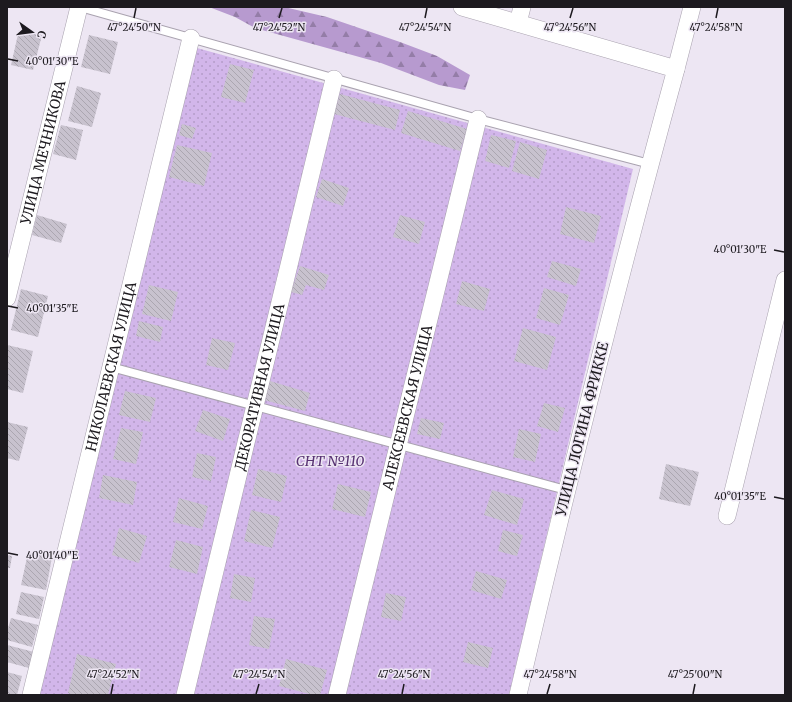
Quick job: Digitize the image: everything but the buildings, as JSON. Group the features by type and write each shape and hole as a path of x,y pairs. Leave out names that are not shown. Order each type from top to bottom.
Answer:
{"street":[{"name":"УЛИЦА МЕЧНИКОВА","path":"7,298 80,7"},
{"path":"462,7 520,15 676,69"},
{"name":"УЛИЦА ЛОГИНА ФРИККЕ","path":"518,695 566,490 692,7"},
{"name":"НИКОЛАЕВСКАЯ УЛИЦА","path":"31,695 191,38"},
{"name":"ДЕКОРАТИВНАЯ УЛИЦА","path":"185,695 334,78"},
{"name":"АЛЕКСЕЕВСКАЯ УЛИЦА","path":"337,695 478,119"},
{"path":"727,516 785,280"}],"lane":[{"path":"80,7 478,119 650,164"},
{"path":"110,367 566,490"}],"green space":[{"path":"209,7 284,7 327,17 437,56 470,75 465,90 439,85 381,63 255,28 235,17"},
{"name":"СНТ №110","path":"197,48 633,169 509,695 39,695"}]}
